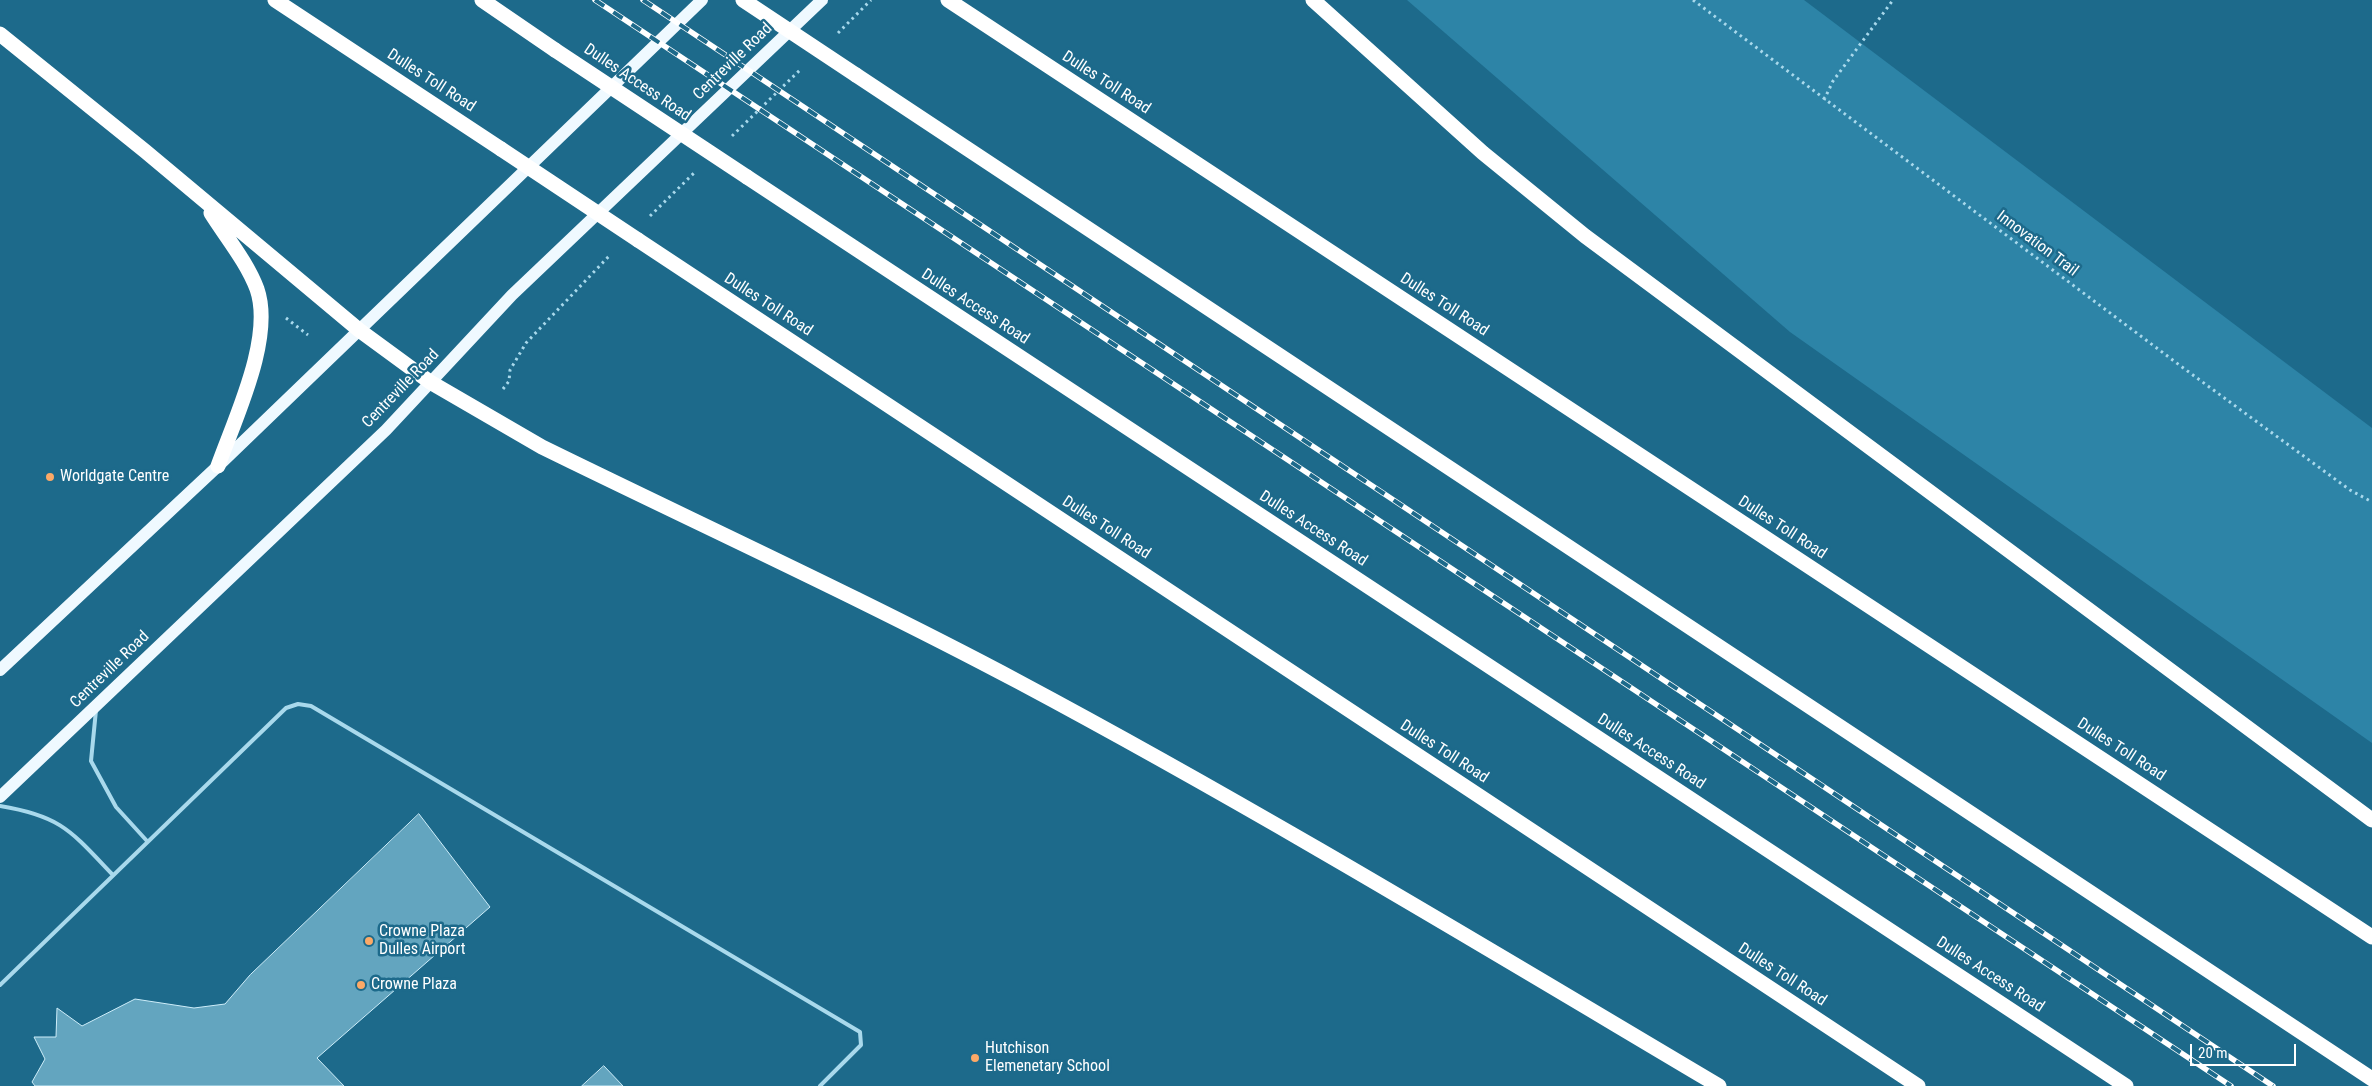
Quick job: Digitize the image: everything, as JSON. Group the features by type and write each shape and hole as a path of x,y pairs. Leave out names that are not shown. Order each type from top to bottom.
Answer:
{"highway":[{"name":"Dulles Toll Road","path":"275,0 1918,1086"},
{"name":"Dulles Access Road","path":"482,0 747,177 2126,1086"},
{"path":"743,0 2372,1079"},
{"name":"Dulles Toll Road","path":"948,0 2372,937"},
{"path":"1313,0 1484,153 1585,236 2372,820"},
{"path":"0,34 359,330 430,382 542,447 944,643 1149,752 1308,842 1719,1086"},
{"path":"202,199 251,275 257,289 262,315 262,331 253,368 218,466"}],"main road":[{"path":"0,670 218,466 702,0"},
{"name":"Centreville Road","path":"0,798 386,430 512,295 822,0"}],"lane":[{"path":"97,704 90,761 116,807 147,840"},
{"path":"0,984 147,840 286,708 298,704 311,706 860,1032 861,1045 820,1086"},
{"path":"0,806 34,812 55,820 74,834 112,874"}],"path":[{"path":"836,34 871,0"},
{"name":"Innovation Trail","path":"1692,0 2182,368 2350,490 2372,502"},
{"path":"1824,100 1833,81 1893,0"},
{"path":"731,137 808,62"},
{"path":"647,219 696,171"},
{"path":"503,389 509,381 510,370 526,343 612,253"},
{"path":"280,314 308,334"}],"shaded area":[{"path":"1407,0 1804,0 2372,428 2372,743 1790,332"}],"building":[{"name":"Crowne Plaza Dulles Airport","path":"419,814 490,907 317,1058 344,1086 35,1086 32,1082 45,1059 34,1037 56,1037 57,1008 82,1026 135,999 194,1008 225,1004 250,975"},
{"path":"604,1066 623,1086 582,1086"}],"railway":[{"path":"595,0 2231,1086"},
{"path":"643,0 2273,1086"}],"place":[{"name":"Worldgate Centre","path":"50,477"},
{"name":"Crowne Plaza Dulles Airport","path":"369,941"},
{"name":"Crowne Plaza","path":"361,985"},
{"name":"Hutchison Elemenetary School","path":"975,1058"}]}
